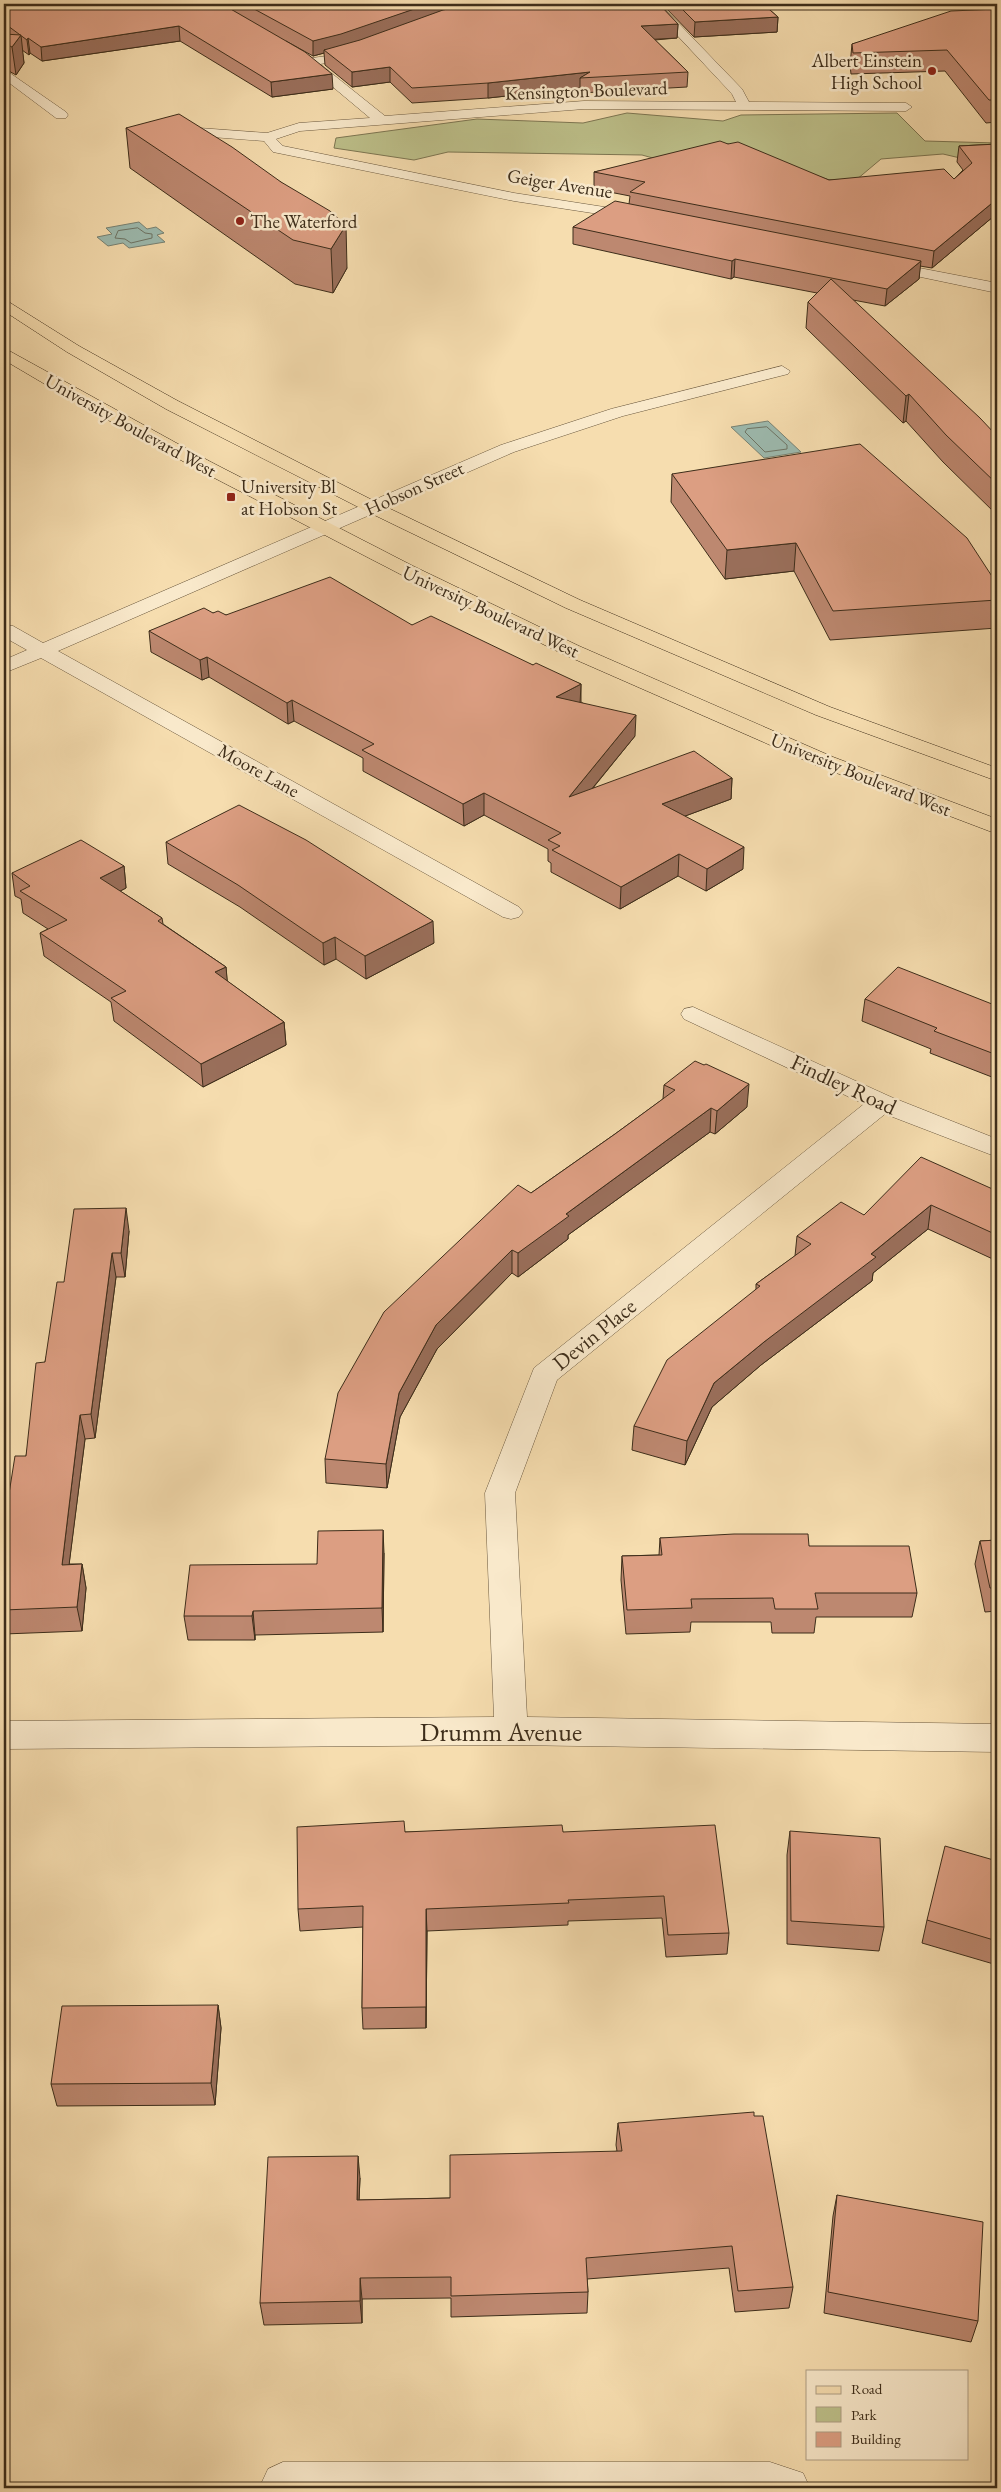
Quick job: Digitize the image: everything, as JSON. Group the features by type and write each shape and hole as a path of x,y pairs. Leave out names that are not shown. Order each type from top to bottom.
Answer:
{"main road":[{"name":"University Boulevard West","path":"4,304 73,349 172,406 372,507 573,604 823,711 997,775"},
{"name":"University Boulevard West","path":"4,353 53,384 145,435 395,565 547,638 740,726 997,827"}],"street":[{"path":"654,4 737,92 745,106"},
{"path":"311,62 337,58 374,44"},
{"path":"294,52 311,62 381,120"},
{"path":"4,73 61,115"},
{"name":"Kensington Boulevard","path":"268,137 299,127 584,105 906,107"},
{"path":"199,132 268,137"},
{"name":"Geiger Avenue","path":"268,137 278,149 514,197 648,218"},
{"path":"864,261 997,288"},
{"name":"Hobson Street","path":"4,667 372,507 435,477 562,429 782,371"},
{"name":"Moore Lane","path":"6,630 511,912"},
{"name":"Findley Road","path":"692,1014 882,1103 997,1149"},
{"name":"Devin Place","path":"511,1731 500,1493 544,1375 882,1103"},
{"name":"Drumm Avenue","path":"4,1735 511,1731 997,1738"},
{"path":"283,2484 770,2484 788,2488"}],"green space":[{"path":"627,113 723,121 741,115 897,113 925,141 997,143 997,164 986,164 943,154 881,159 825,206 642,155 448,152 414,160 334,148 336,138 477,119 583,123"}],"water":[{"path":"139,222 147,229 156,227 164,233 157,235 165,242 129,248 123,243 108,246 97,237 112,234 106,228"},
{"path":"768,421 801,452 764,458 731,427"}],"building":[{"path":"4,4 222,4 305,52 332,74 271,82 179,26 41,47 28,38 27,40 4,23"},
{"path":"245,4 429,4 341,34 313,41"},
{"path":"473,4 659,4 678,24 641,26 688,72 580,78 590,72 488,83 412,88 390,67 352,72 324,50 360,40 443,10"},
{"path":"677,4 763,4 778,17 695,22"},
{"path":"997,9 997,100 989,100 947,50 853,53 852,44 951,11"},
{"path":"4,34 21,35 12,47 4,43"},
{"path":"179,114 232,147 281,182 330,211 346,225 331,249 293,240 126,128"},
{"path":"720,141 728,144 738,142 829,180 944,169 954,179 972,163 959,146 997,144 997,199 934,251 630,192 645,182 594,172"},
{"path":"615,201 921,261 887,289 735,259 732,261 573,227"},
{"path":"831,279 997,436 997,484 946,435 909,394 906,396 808,302"},
{"path":"860,444 967,538 997,584 997,600 833,611 796,543 727,550 672,474"},
{"path":"330,577 412,625 431,616 533,665 536,663 581,684 556,697 636,715 569,797 694,751 732,778 662,804 744,847 707,869 679,854 621,887 552,850 560,846 548,840 561,833 484,793 463,804 362,750 374,744 292,700 287,703 207,657 200,660 149,631 204,608 213,613 218,611 226,615"},
{"path":"239,805 306,840 433,921 365,956 335,937 323,943 238,885 166,842"},
{"path":"81,840 124,866 100,878 162,918 158,921 226,967 215,972 284,1022 201,1064 111,998 126,991 40,933 67,920 20,891 30,886 12,873"},
{"path":"898,967 997,1006 997,1055 934,1031 937,1028 865,999"},
{"path":"695,1061 706,1064 749,1084 717,1111 711,1108 566,1214 569,1216 518,1253 512,1250 436,1325 399,1393 386,1464 325,1459 338,1393 384,1312 518,1185 531,1193 675,1090 664,1085"},
{"path":"921,1157 997,1191 997,1235 931,1205 871,1254 876,1257 764,1342 714,1383 687,1441 634,1426 667,1360 760,1286 756,1284 811,1244 797,1236 841,1202 864,1215"},
{"path":"126,1208 121,1253 112,1253 91,1414 80,1415 62,1565 82,1564 77,1607 4,1610 4,1525 15,1456 26,1456 36,1363 45,1362 57,1282 64,1282 74,1209"},
{"path":"383,1530 382,1608 253,1611 252,1616 184,1616 190,1565 317,1564 318,1531"},
{"path":"734,1534 808,1534 809,1546 909,1546 917,1593 815,1593 818,1609 775,1609 773,1598 691,1599 692,1608 627,1610 622,1556 662,1555 660,1538"},
{"path":"997,1540 997,1588 990,1588 980,1541"},
{"path":"404,1821 405,1832 562,1825 563,1832 715,1825 729,1933 668,1935 664,1896 568,1900 569,1903 426,1909 426,2007 362,2008 363,1906 298,1909 297,1827"},
{"path":"790,1831 880,1838 884,1927 791,1921"},
{"path":"945,1846 997,1861 997,1941 927,1920"},
{"path":"218,2005 211,2083 51,2084 62,2006"},
{"path":"754,2112 754,2116 763,2116 793,2287 738,2291 732,2246 586,2258 588,2292 451,2296 451,2277 360,2278 360,2301 260,2303 268,2157 358,2156 357,2200 450,2198 450,2155 622,2151 618,2123"},
{"path":"837,2195 983,2222 978,2321 828,2292"}],"place":[{"name":"Albert Einstein High School","path":"932,71"},
{"name":"The Waterford","path":"240,221"},
{"name":"University Bl at Hobson St","path":"231,497"}]}
